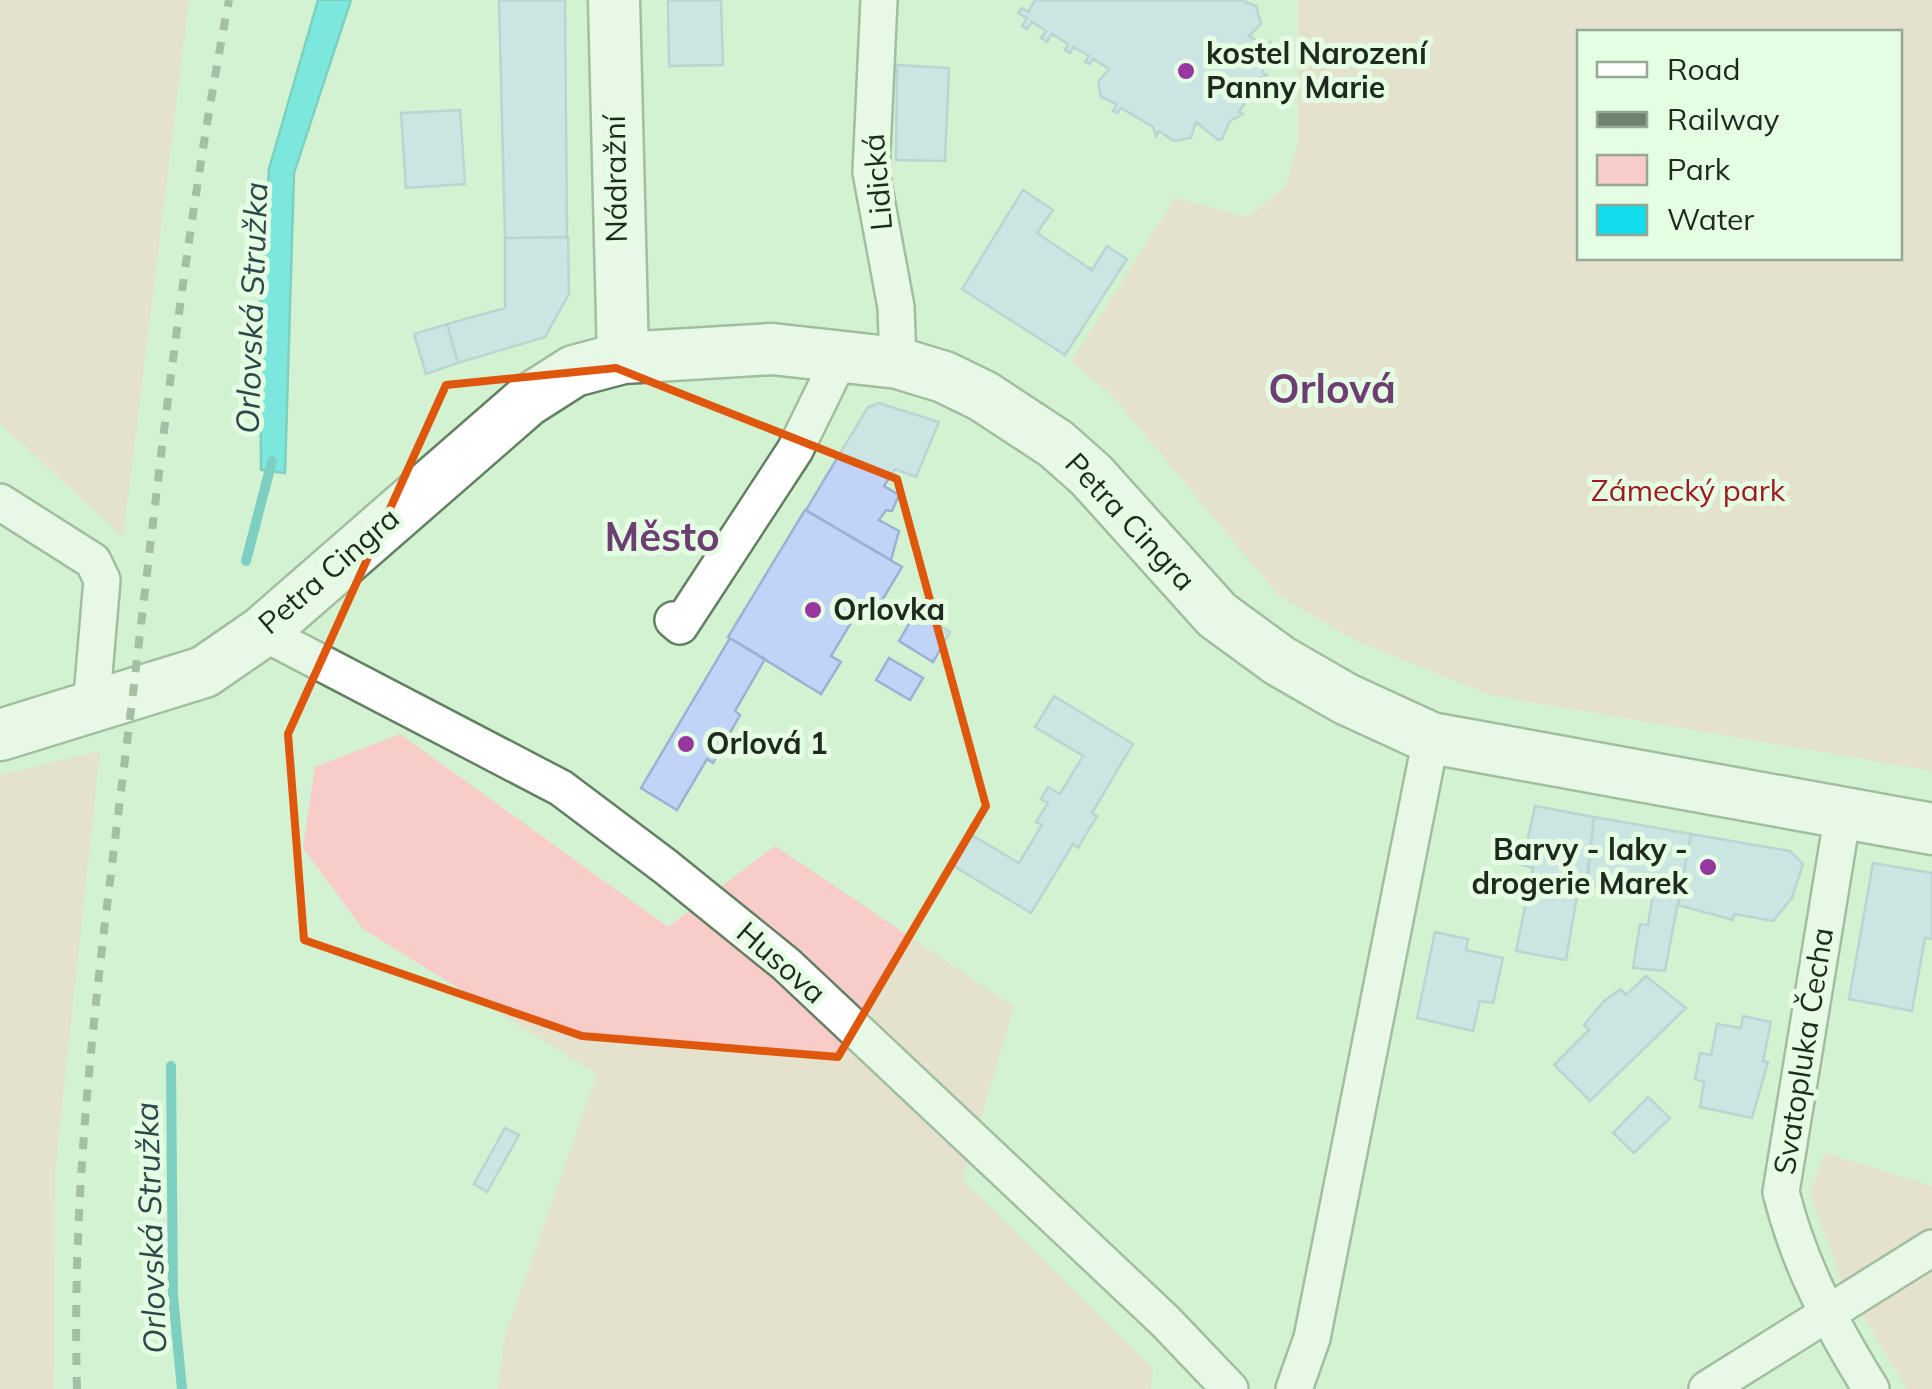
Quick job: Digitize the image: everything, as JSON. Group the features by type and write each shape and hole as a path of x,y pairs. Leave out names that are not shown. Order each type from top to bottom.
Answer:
{"street":[{"name":"Nádražní","path":"614,0 623,358"},
{"name":"Lidická","path":"879,0 871,172 896,307 898,363"},
{"name":"Petra Cingra","path":"0,735 204,672 262,632 527,401 574,371 623,358 772,349 898,363 944,378 1020,417 1090,474 1217,614 1280,661 1346,700 1431,738 1932,829"},
{"path":"674,620 680,626 795,450 842,354"},
{"path":"0,502 93,560 102,580 91,709"},
{"name":"Husova","path":"262,632 562,788 666,867 786,964 1165,1321 1230,1389"},
{"path":"1294,1389 1312,1338 1431,738"},
{"name":"Svatopluka Čecha","path":"1843,813 1780,1192 1792,1236 1826,1316 1871,1389"},
{"path":"1707,1389 1932,1248"}],"highlighted area":[{"path":"616,368 897,479 986,806 838,1057 582,1036 304,940 288,734 446,385"}],"green space":[{"path":"0,0 189,0 123,537 0,423"},
{"name":"Zámecký park","path":"1298,0 1932,0 1932,771 1490,695 1357,641 1278,595 1112,395 1071,362 1175,198 1248,217 1286,186 1298,144"},
{"path":"400,734 668,927 775,846 1014,1007 962,1180 1153,1369 1151,1389 498,1389 505,1336 597,1074 363,929 303,848 315,767"},
{"path":"100,751 55,1171 54,1389 0,1389 0,775"},
{"path":"1825,1153 1932,1186 1932,1389 1907,1389 1842,1281 1810,1194"}],"water":[{"path":"318,0 351,0 294,173 285,473 261,470 260,310 269,169"}],"building":[{"path":"499,0 565,0 567,237 505,238"},
{"path":"668,0 721,0 723,65 669,66"},
{"name":"kostel Narození Panny Marie","path":"1035,0 1241,0 1256,6 1261,24 1249,36 1268,47 1270,42 1276,52 1264,64 1263,73 1267,75 1260,78 1239,112 1243,114 1230,121 1222,139 1218,140 1196,122 1191,138 1174,141 1159,131 1156,136 1153,127 1121,108 1118,113 1113,111 1117,104 1101,97 1098,82 1109,69 1093,59 1090,64 1085,62 1089,56 1073,47 1070,53 1065,50 1068,44 1052,34 1047,42 1041,38 1046,31 1032,22 1027,29 1022,26 1027,18 1018,13 1022,8 1028,12"},
{"path":"897,65 949,68 945,161 896,160"},
{"path":"460,110 465,184 406,188 401,113"},
{"path":"1023,190 1053,210 1037,233 1092,270 1107,246 1127,259 1065,355 962,289"},
{"path":"568,237 569,294 545,337 458,363 447,324 505,308 505,238"},
{"path":"447,324 458,363 426,374 414,334"},
{"path":"879,403 939,422 916,477 895,469 884,486 899,495 892,511 886,510 879,520 899,531 891,560 806,510 868,407"},
{"path":"805,510 902,567 874,614 861,606 831,656 841,662 821,694 728,637"},
{"path":"916,612 950,632 933,662 899,641"},
{"path":"730,638 765,659 735,711 740,715 713,763 707,759 677,810 641,788"},
{"path":"889,658 923,678 910,700 876,680"},
{"path":"1054,696 1133,744 1092,813 1097,816 1078,848 1073,844 1031,913 952,865 970,834 1019,863 1042,825 1036,822 1048,803 1041,799 1048,787 1060,794 1083,756 1035,727"},
{"path":"1535,806 1594,817 1588,875 1580,879 1566,960 1516,951 1533,868 1522,865"},
{"path":"1594,817 1691,834 1665,971 1633,968 1640,924 1648,925 1654,887 1628,883 1627,893 1586,884"},
{"path":"1691,834 1790,851 1803,864 1792,898 1773,921 1734,914 1733,920 1678,905"},
{"path":"1873,863 1932,873 1932,939 1925,938 1912,1011 1849,999"},
{"path":"1435,932 1468,939 1466,950 1503,958 1493,1003 1480,1001 1473,1031 1417,1018"},
{"path":"1646,976 1686,1008 1590,1101 1554,1065 1589,1030 1584,1025 1604,1001 1621,989 1626,995"},
{"path":"1743,1016 1771,1022 1763,1061 1768,1062 1752,1118 1700,1107 1704,1082 1695,1079 1700,1053 1711,1055 1717,1024 1741,1028"},
{"path":"1648,1097 1670,1118 1634,1153 1613,1133"},
{"path":"505,1128 519,1135 487,1192 474,1184"}],"waterway":[{"name":"Orlovská Stružka","path":"246,561 272,461"},
{"name":"Orlovská Stružka","path":"171,1066 173,1296 182,1389"}],"railway":[{"path":"77,1389 79,1205 94,1023 177,329 229,0"}],"place":[{"name":"kostel Narození Panny Marie","path":"1186,71"},
{"name":"Orlovka","path":"813,610"},
{"name":"Orlová 1","path":"686,744"},
{"name":"Barvy - laky - drogerie Marek","path":"1708,867"}],"district":[{"name":"Orlová","path":"1332,389"},
{"name":"Město","path":"662,537"}]}
